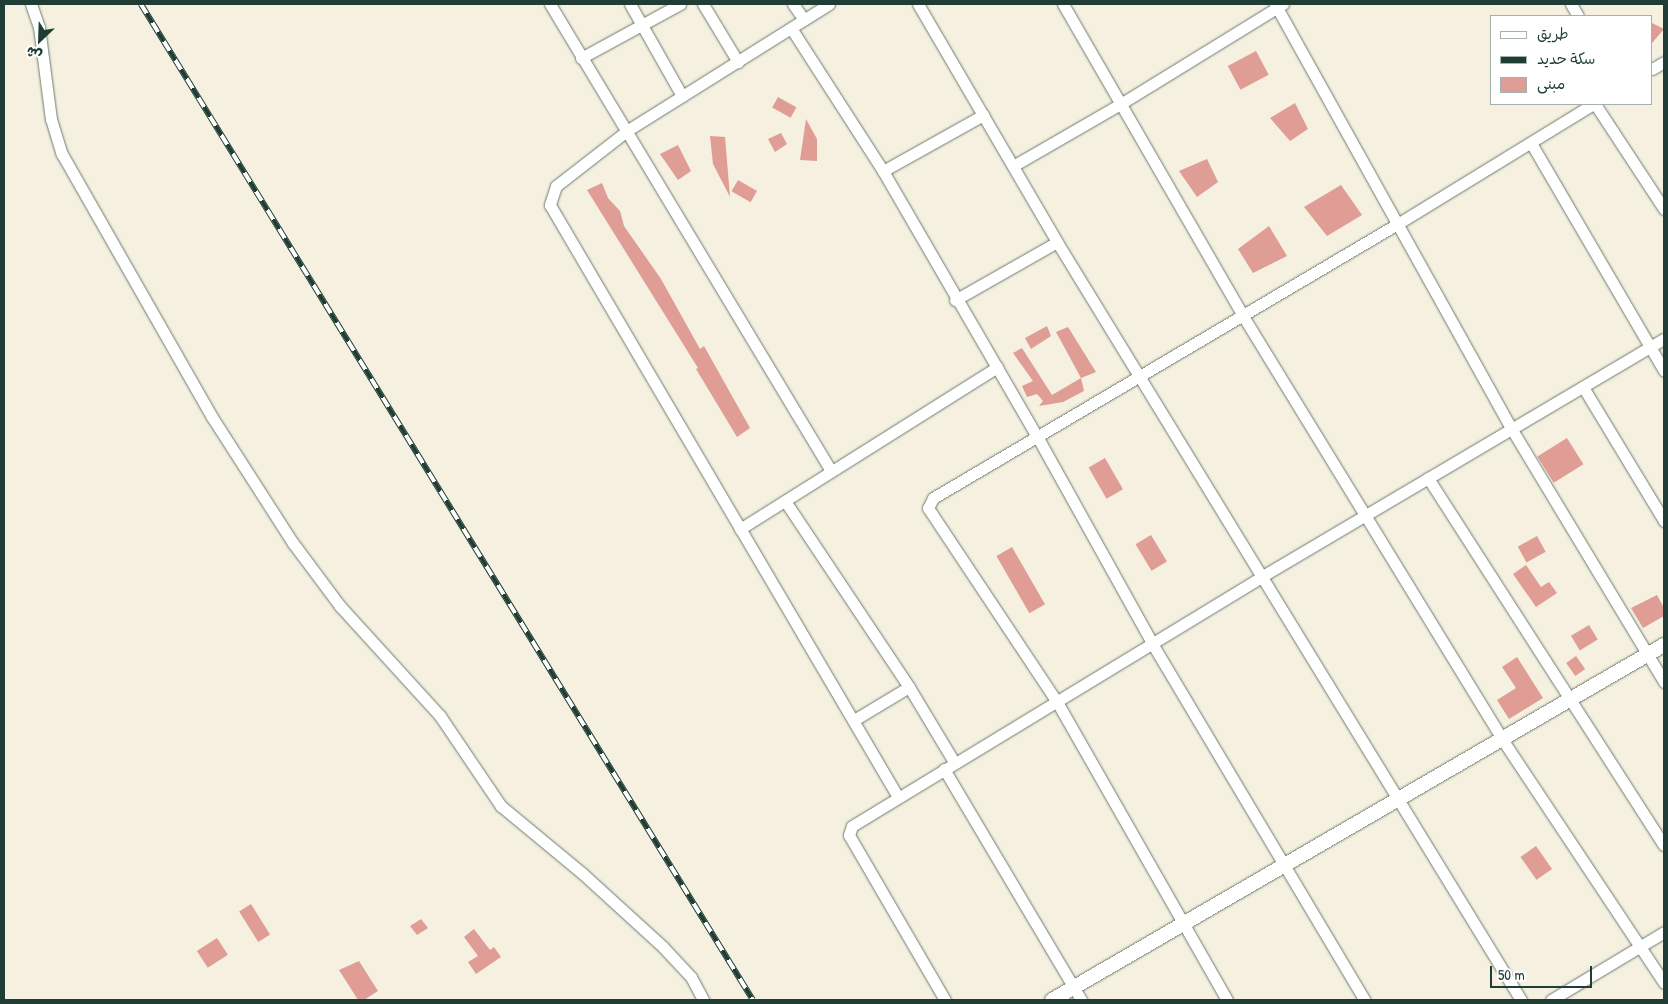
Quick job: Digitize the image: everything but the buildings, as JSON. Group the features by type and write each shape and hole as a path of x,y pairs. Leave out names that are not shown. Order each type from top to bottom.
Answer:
{"street":[{"path":"31,4 39,27 51,120 62,154 212,417 293,543 340,606 440,716 501,806 582,874 663,947 691,977 703,1000"},
{"path":"630,4 682,96"},
{"path":"581,58 680,4"},
{"path":"703,4 738,62"},
{"path":"793,4 804,20"},
{"path":"829,4 628,130 556,186 550,205 898,797"},
{"path":"918,4 1057,242 1521,1000"},
{"path":"1062,4 1122,103 1243,316 1502,739 1642,946 1664,983"},
{"path":"1571,4 1577,15"},
{"path":"1013,166 1122,103 1278,5 1511,428 1664,682"},
{"path":"556,6 581,58 628,130 831,470"},
{"path":"791,28 882,171 955,300 1038,438 1153,645 1365,1000"},
{"path":"1653,68 1664,62"},
{"path":"1227,1000 1057,702 928,508 933,498 1038,438 1138,375 1243,316 1592,105"},
{"path":"1595,105 1664,209"},
{"path":"882,171 983,115"},
{"path":"1531,143 1664,371"},
{"path":"955,300 1057,242"},
{"path":"945,1000 849,835 852,826 954,762 1153,645 1261,577 1664,339"},
{"path":"740,529 996,367"},
{"path":"1583,387 1664,521"},
{"path":"1428,478 1664,845"},
{"path":"785,501 909,688 954,762"},
{"path":"1052,1000 1077,994 1183,924 1285,867 1570,699 1664,646"},
{"path":"854,720 909,688"},
{"path":"944,769 1077,994"},
{"path":"1551,1000 1664,932"}],"railway":[{"path":"141,4 753,1000"}]}
